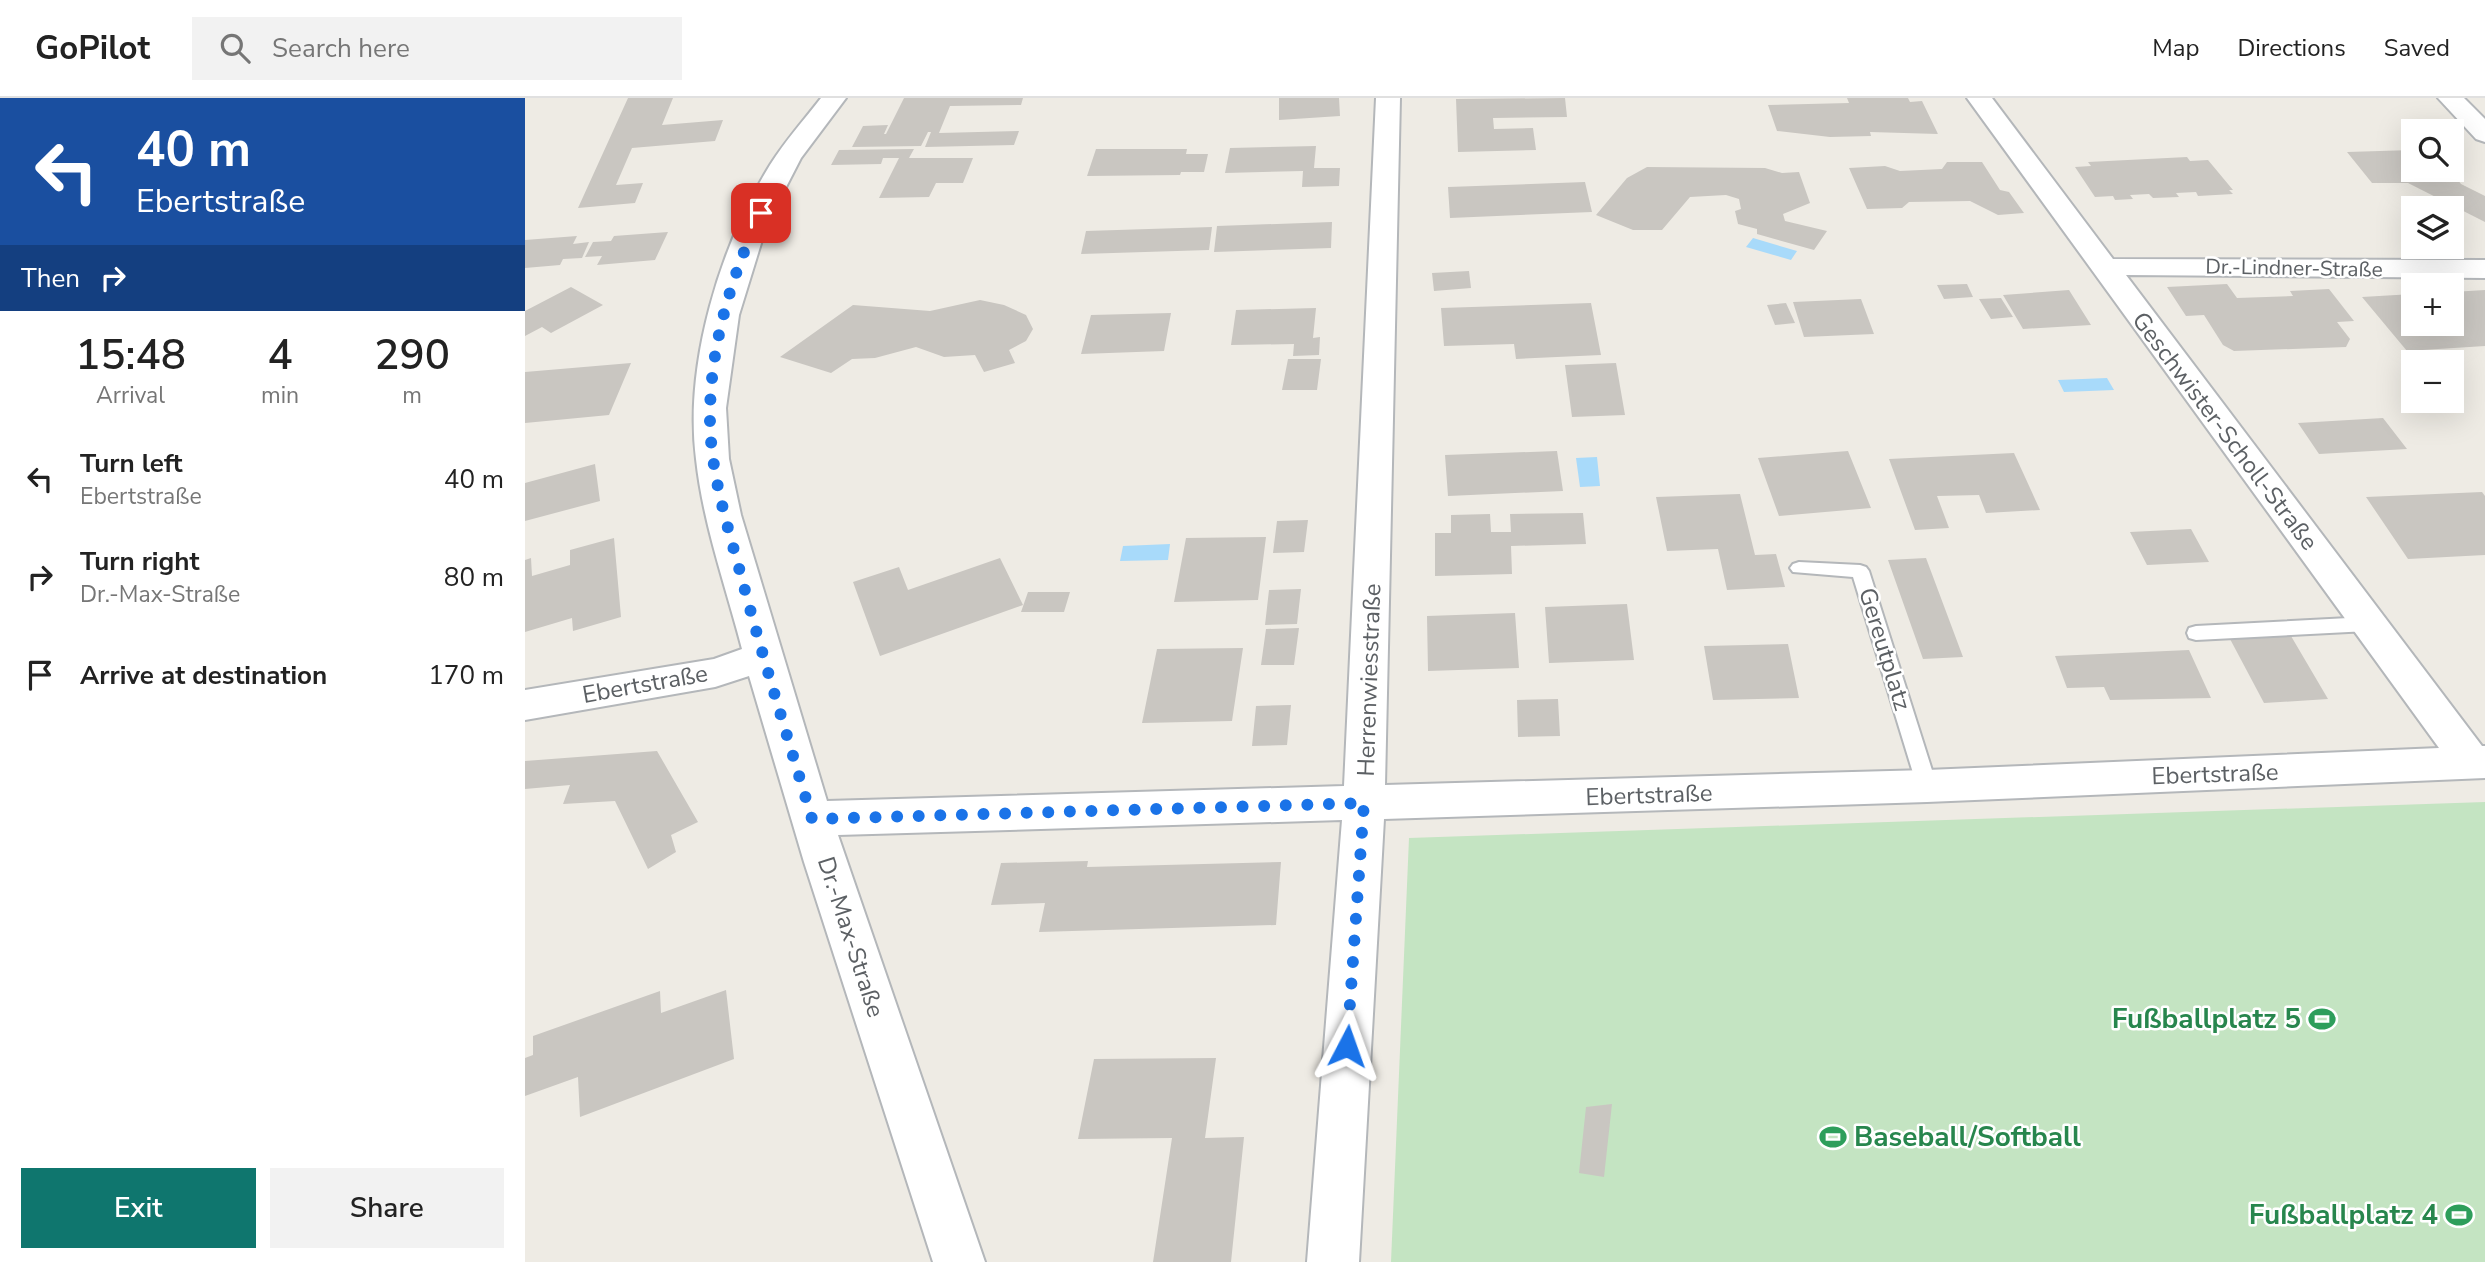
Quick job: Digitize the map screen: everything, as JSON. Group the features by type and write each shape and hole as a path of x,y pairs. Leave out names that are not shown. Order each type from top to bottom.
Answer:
{"street":[{"name":"Dr.-Max-Straße","path":"834,98 782,167 739,259 718,337 710,412 717,485 763,657 812,819 959,1262"},
{"name":"Herrenwiesstraße","path":"1333,1262 1364,803 1388,98"},
{"name":"Geschwister-Scholl-Straße","path":"1979,98 2368,624 2478,763"},
{"path":"2450,98 2485,134"},
{"name":"Dr.-Lindner-Straße","path":"2104,268 2485,269"},
{"name":"Ebertstraße","path":"525,705 715,673 763,657"},
{"name":"Ebertstraße","path":"812,819 1927,786 2478,763"}],"lane":[{"name":"Gereutplatz","path":"1799,568 1860,570 1927,786"},
{"path":"2196,633 2368,624"}],"green space":[{"path":"2485,802 2485,1262 1391,1262 1409,838"}],"water":[{"path":"1753,238 1797,251 1791,260 1746,247"},
{"path":"2107,378 2114,390 2064,392 2058,380"},
{"path":"1597,457 1600,486 1580,487 1576,458"},
{"path":"1170,544 1168,560 1120,561 1123,546"}],"building":[{"path":"628,98 673,98 662,125 723,120 715,141 632,148 616,185 643,183 635,203 578,208"},
{"path":"904,98 1023,98 1021,105 950,106 939,133 1019,131 1014,145 925,147 931,132 928,132 921,146 852,147 863,126 888,125 886,134"},
{"path":"1279,98 1339,98 1340,116 1279,120"},
{"path":"1565,98 1567,117 1493,118 1494,129 1533,128 1536,150 1458,152 1456,99"},
{"path":"1847,98 1908,98 1910,102 1922,101 1938,134 1870,132 1871,136 1830,137 1777,131 1768,105 1849,103"},
{"path":"1316,146 1314,168 1340,168 1339,186 1302,187 1303,171 1225,173 1230,148"},
{"path":"914,149 909,158 973,158 963,183 936,183 929,197 879,198 899,158 883,158 881,164 831,165 839,150"},
{"path":"1096,149 1187,149 1186,154 1208,154 1204,172 1181,172 1180,175 1087,176"},
{"path":"2401,150 2401,182 2459,182 2485,196 2485,222 2464,211 2464,196 2434,196 2408,183 2372,183 2347,152"},
{"path":"2187,157 2190,161 2208,160 2233,190 2229,190 2233,194 2198,196 2196,192 2176,193 2179,197 2153,198 2149,194 2130,195 2133,199 2115,200 2113,196 2095,197 2075,167 2091,166 2088,162"},
{"path":"1947,162 1982,162 2000,190 2009,192 2024,213 1998,215 1970,201 1909,202 1902,208 1867,209 1849,168 1885,166 1900,171 1942,169"},
{"path":"1647,167 1765,168 1782,173 1799,172 1810,203 1783,214 1785,221 1827,231 1814,250 1757,234 1757,229 1738,224 1735,211 1741,209 1739,199 1726,195 1690,197 1662,230 1633,230 1596,215 1627,178"},
{"path":"1585,182 1592,212 1450,218 1448,187"},
{"path":"1332,222 1331,248 1214,252 1217,226"},
{"path":"1212,227 1209,250 1081,254 1086,231"},
{"path":"668,232 655,260 597,265 602,256 585,257 593,242 611,241 614,236"},
{"path":"577,236 573,244 589,242 582,258 563,259 560,265 525,268 525,240"},
{"path":"1469,271 1471,288 1434,291 1432,273"},
{"path":"1967,284 1973,297 1944,299 1937,285"},
{"path":"2227,284 2237,298 2293,296 2290,291 2329,289 2354,321 2337,322 2350,339 2346,347 2234,351 2223,345 2204,315 2186,316 2167,287"},
{"path":"571,287 603,305 551,333 542,327 525,336 525,311"},
{"path":"2069,290 2091,325 2023,329 2003,295"},
{"path":"2485,290 2485,346 2406,350 2362,297 2401,295 2401,336 2464,336 2464,291"},
{"path":"2001,298 2013,317 1991,319 1979,299"},
{"path":"1861,299 1874,334 1804,337 1793,302"},
{"path":"980,300 1004,305 1026,315 1033,329 1026,341 1009,350 1015,363 984,372 975,355 944,357 916,347 875,358 852,359 831,373 780,357 853,305 930,311"},
{"path":"1591,303 1601,355 1516,359 1514,344 1444,346 1441,308"},
{"path":"1786,303 1795,323 1775,325 1767,305"},
{"path":"1316,308 1313,338 1320,337 1319,355 1293,356 1294,344 1231,345 1236,310"},
{"path":"1171,313 1164,351 1081,354 1091,315"},
{"path":"1288,359 1321,359 1317,390 1282,390"},
{"path":"631,363 609,415 525,423 525,372"},
{"path":"1616,363 1625,415 1572,417 1565,365"},
{"path":"2383,418 2407,449 2319,454 2298,423"},
{"path":"1557,451 1563,491 1448,496 1445,455"},
{"path":"1848,451 1871,508 1779,516 1758,458"},
{"path":"2014,453 2040,510 1986,513 1979,495 1937,496 1949,528 1915,530 1889,459"},
{"path":"595,464 600,501 525,521 525,483"},
{"path":"2482,492 2485,496 2485,555 2408,559 2366,497"},
{"path":"1740,494 1755,555 1776,554 1785,587 1727,590 1718,549 1667,551 1656,497"},
{"path":"1583,513 1586,544 1511,546 1512,574 1435,576 1435,533 1451,533 1451,515 1490,514 1491,532 1511,532 1510,514"},
{"path":"1308,520 1304,552 1273,553 1277,521"},
{"path":"2191,529 2209,562 2147,565 2130,532"},
{"path":"1266,537 1258,600 1174,602 1186,538"},
{"path":"614,538 621,617 573,631 572,618 525,632 525,560 531,558 532,576 570,565 570,550"},
{"path":"1000,558 1023,605 880,656 853,582 899,567 908,590"},
{"path":"1926,558 1963,657 1923,659 1888,560"},
{"path":"1301,589 1297,624 1265,625 1269,590"},
{"path":"1028,592 1070,592 1064,612 1021,612"},
{"path":"1627,604 1634,660 1549,663 1545,607"},
{"path":"1515,613 1519,668 1428,671 1427,616"},
{"path":"1299,628 1294,665 1261,665 1266,629"},
{"path":"2291,636 2328,699 2264,703 2230,639"},
{"path":"1788,644 1799,698 1713,700 1704,646"},
{"path":"1243,648 1232,721 1142,723 1157,649"},
{"path":"2189,650 2211,698 2110,700 2104,687 2067,688 2055,656"},
{"path":"1558,699 1560,736 1518,737 1517,700"},
{"path":"1291,705 1287,745 1252,746 1256,706"},
{"path":"657,751 698,822 671,835 676,852 648,869 615,801 563,804 570,785 525,789 525,761"},
{"path":"1088,861 1087,867 1281,862 1276,925 1039,932 1045,903 991,905 1001,863"},
{"path":"726,990 734,1059 580,1117 578,1077 525,1096 525,1058 533,1055 533,1036 660,991 661,1013"},
{"path":"1216,1058 1205,1138 1244,1137 1231,1262 1153,1262 1172,1138 1078,1139 1094,1059"},
{"path":"1612,1104 1604,1177 1579,1173 1586,1107"}],"place":[{"name":"Fußballplatz 5","path":"2322,1019"},
{"name":"Baseball/Softball","path":"1833,1137"},
{"name":"Fußballplatz 4","path":"2459,1215"}],"route":[{"path":"761,213 739,259 718,337 710,412 712,436 717,485 763,657 812,819 1364,803 1347,1046"}]}
